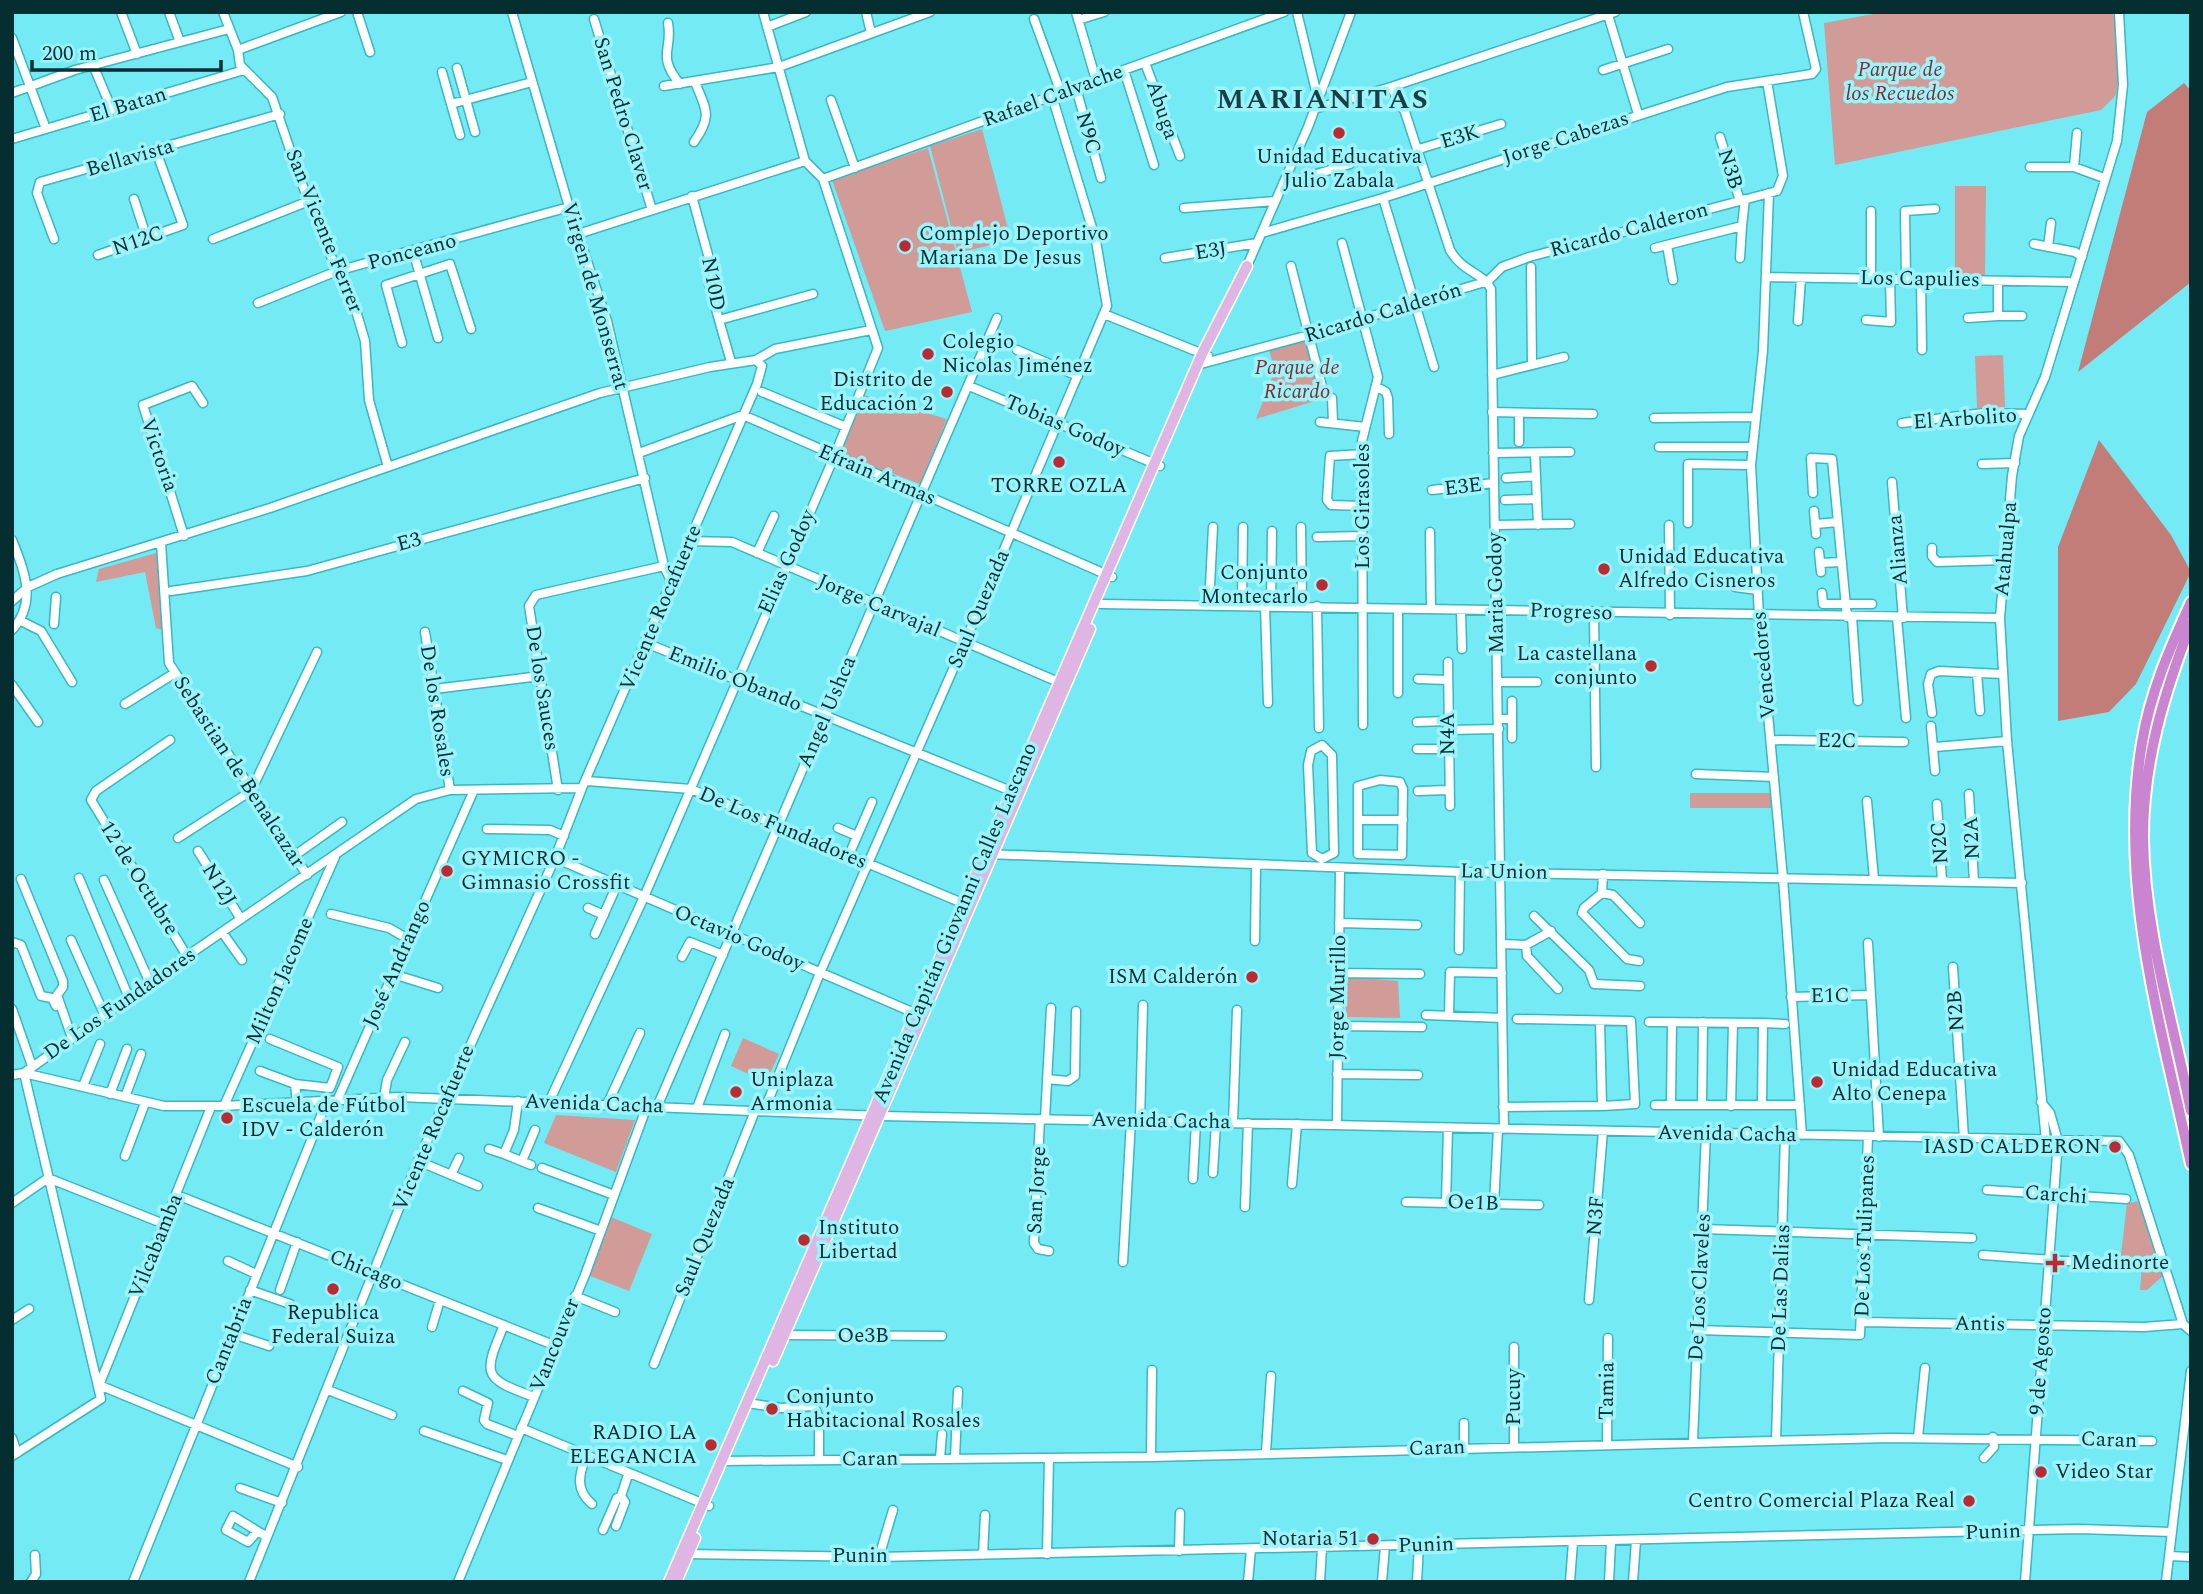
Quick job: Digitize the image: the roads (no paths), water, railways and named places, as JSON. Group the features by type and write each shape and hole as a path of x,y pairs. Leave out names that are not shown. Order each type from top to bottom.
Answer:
{"highway":[{"path":"2191,602 2166,657 2142,741 2135,794 2133,853 2143,944 2191,1164"},
{"path":"2191,624 2168,682 2153,742 2143,836 2155,947 2191,1111"}],"main road":[{"path":"876,1115 1203,360 1243,284 1247,266"},
{"path":"1063,684 1101,604 1109,575"},
{"name":"Avenida Capitán Giovanni Calles Lascano","path":"725,1462 754,1404 876,1115"},
{"name":"Avenida Capitán Giovanni Calles Lascano","path":"669,1582 706,1505 876,1115"},
{"name":"Avenida Capitán Giovanni Calles Lascano","path":"676,1582 684,1554"}],"street":[{"path":"121,12 137,54"},
{"path":"169,12 180,42"},
{"path":"223,12 244,70"},
{"path":"238,50 341,12"},
{"path":"357,12 370,52"},
{"name":"Virgen de Monserrat","path":"512,12 569,207 607,321 664,566 671,581"},
{"name":"Elias Godoy","path":"549,1102 644,897 736,678 834,457 878,348 823,179 805,161 763,12"},
{"path":"767,27 806,12"},
{"path":"866,12 871,33"},
{"path":"664,86 779,67 930,12"},
{"path":"1096,80 1077,16 1104,12"},
{"path":"1255,12 1257,22"},
{"name":"Rafael Calvache","path":"823,179 1283,12"},
{"path":"1297,12 1317,95"},
{"path":"1247,266 1314,109 1317,95 1351,12"},
{"name":"Jorge Cabezas","path":"1262,233 1383,198 1727,87 1815,72 1803,12"},
{"name":"Atahualpa","path":"2046,1141 2007,741 2000,618 2020,436 2045,377 2117,141 2122,113 2119,12"},
{"path":"1314,109 1391,87 1594,16 1612,13 1639,114"},
{"name":"San Pedro Claver","path":"594,19 652,210"},
{"name":"Saul Quezada","path":"654,1364 760,1111 965,642 1104,314 1108,294 1099,252 1034,19"},
{"path":"668,23 671,35 665,49 666,56 680,84"},
{"path":"12,93 93,65 229,29"},
{"path":"12,38 46,129"},
{"path":"1603,70 1668,49"},
{"name":"Abuga","path":"1145,63 1180,156"},
{"path":"93,65 112,110"},
{"path":"457,68 474,132"},
{"name":"El Batan","path":"12,139 244,70"},
{"name":"San Vicente Ferrer","path":"244,70 267,89 280,114 309,201 360,323 369,400 388,467"},
{"path":"1124,70 1154,165"},
{"path":"442,72 460,135"},
{"path":"1312,73 1320,76 1326,72"},
{"name":"Vencedores","path":"1766,80 1783,176 1773,192 1751,465 1759,616 1783,878 1802,1135"},
{"path":"452,104 532,82"},
{"path":"694,142 708,118 707,106 695,82"},
{"path":"1391,87 1405,112 1419,149 1457,262 1488,281"},
{"name":"N9C","path":"1076,88 1101,178"},
{"path":"831,100 855,168"},
{"name":"Bellavista","path":"54,239 37,193 38,183 280,114"},
{"name":"E3K","path":"1419,149 1501,124"},
{"path":"2074,167 2077,133"},
{"name":"N3B","path":"1720,137 1743,200"},
{"name":"N12C","path":"98,255 147,239 183,223 156,151"},
{"path":"578,234 805,161"},
{"path":"1283,184 1350,164"},
{"path":"2030,167 2074,167 2104,178"},
{"name":"Ricardo Calderon","path":"1488,281 1502,267 1529,257 1773,192"},
{"name":"N10D","path":"692,196 713,277 709,284 719,320 813,294"},
{"path":"1383,198 1434,367"},
{"path":"134,199 147,239"},
{"path":"1740,258 1743,200"},
{"path":"212,239 309,201"},
{"path":"1184,208 1275,201"},
{"name":"Ponceano","path":"258,303 337,271 569,207"},
{"path":"1906,279 1905,211 1935,209"},
{"path":"1871,211 1871,279"},
{"path":"2048,247 2051,223"},
{"path":"1655,248 1742,226"},
{"name":"E3J","path":"1165,258 1257,243"},
{"name":"Los Girasoles","path":"1342,243 1363,319 1377,387 1365,427 1363,454 1363,725"},
{"path":"2034,244 2075,252 2082,257"},
{"path":"1668,245 1672,280"},
{"path":"413,251 438,338"},
{"path":"402,344 386,285 450,264 471,329"},
{"path":"1292,266 1333,422"},
{"path":"1531,267 1532,365"},
{"name":"Los Capulies","path":"1767,277 2074,282"},
{"path":"1798,321 1801,278"},
{"path":"1866,320 1891,322 1890,279"},
{"path":"1921,280 1922,350"},
{"name":"Ricardo Calderón","path":"1203,360 1309,335 1488,281"},
{"name":"Maria Godoy","path":"1488,281 1492,289 1502,944 1503,1107 1494,1204"},
{"path":"1998,281 1998,316"},
{"path":"1104,314 1203,360"},
{"path":"1968,318 2022,316"},
{"name":"Angel Ushca","path":"657,1107 998,318"},
{"path":"719,320 731,362"},
{"path":"12,601 28,587 57,574 184,536 622,387 731,362 756,360 775,349 871,330"},
{"path":"1017,350 1078,376"},
{"path":"1492,376 1564,357"},
{"name":"Vicente Rocafuerte","path":"249,1582 298,1467 418,1161 555,858 762,370 761,363 756,360"},
{"name":"Victoria","path":"184,536 142,407 144,403 189,386 194,387 203,403"},
{"name":"Tobias Godoy","path":"969,386 1157,465"},
{"path":"1377,387 1386,392 1388,398 1388,434"},
{"path":"762,392 846,427"},
{"path":"1492,412 1593,414"},
{"path":"1519,413 1519,442"},
{"name":"El Arbolito","path":"1902,423 1984,413 2028,414"},
{"path":"639,453 743,415"},
{"name":"Efrain Armas","path":"743,415 1109,575"},
{"path":"1654,418 1756,417"},
{"path":"1320,422 1365,427"},
{"path":"1659,447 1753,447"},
{"path":"1493,453 1570,452"},
{"path":"1535,453 1538,525"},
{"path":"1363,454 1330,456 1327,500 1331,505 1363,506"},
{"path":"1813,493 1811,458 1832,459 1858,702"},
{"path":"1982,464 2015,463"},
{"path":"1688,523 1688,464 1751,465"},
{"path":"1506,478 1536,476"},
{"name":"E3","path":"171,591 307,572 645,478"},
{"name":"Alianza","path":"1892,482 1906,718"},
{"name":"E3E","path":"1432,491 1494,483"},
{"path":"1506,500 1536,499"},
{"path":"1814,511 1816,534"},
{"path":"757,553 774,516"},
{"path":"1816,524 1838,522"},
{"path":"1495,525 1570,524"},
{"path":"1669,526 1670,615"},
{"path":"1209,605 1213,527"},
{"path":"1242,606 1243,527"},
{"path":"1301,527 1303,606"},
{"path":"1268,703 1268,606 1272,531"},
{"path":"1430,532 1431,609"},
{"path":"1317,537 1363,536"},
{"name":"Jorge Carvajal","path":"690,541 723,541 757,553 873,605 1063,684"},
{"path":"12,630 21,621 28,599 28,587 13,542"},
{"name":"Sebastian de Benalcazar","path":"161,543 169,663 294,856 310,874 323,883"},
{"path":"1933,548 1932,556 1937,562 2005,560"},
{"path":"1819,552 1821,567 1842,562"},
{"name":"De los Sauces","path":"558,790 529,606 533,597 664,566"},
{"path":"1732,579 1735,587 1758,590"},
{"path":"1822,593 1823,604 1872,604"},
{"path":"54,624 56,597"},
{"name":"Progreso","path":"1101,604 1317,606 1670,615 2000,618"},
{"path":"1317,606 1318,728"},
{"path":"1398,610 1398,693"},
{"path":"1461,610 1462,649"},
{"path":"1594,613 1596,767"},
{"path":"21,621 41,631 72,682"},
{"name":"De los Rosales","path":"425,632 450,790"},
{"name":"Emilio Obando","path":"646,643 1016,793"},
{"path":"178,838 250,791 317,652"},
{"name":"N4A","path":"1448,662 1450,806"},
{"path":"1932,713 1928,684 1931,674 1939,671 2002,674"},
{"path":"125,704 175,673"},
{"path":"1977,673 1980,711"},
{"path":"434,689 540,676"},
{"path":"1418,679 1448,680"},
{"path":"1498,682 1537,682"},
{"path":"12,684 38,722"},
{"path":"1512,701 1512,738"},
{"path":"1498,719 1512,719"},
{"path":"1417,722 1499,729"},
{"path":"1931,726 1935,747 1935,771"},
{"name":"12 de Octubre","path":"170,740 96,790 90,800 187,956"},
{"name":"E2C","path":"1770,740 1904,742"},
{"path":"1935,747 2007,741"},
{"path":"1322,745 1332,755 1334,853 1321,863 1311,853 1308,765 1311,751 1322,745"},
{"path":"1417,750 1448,749"},
{"path":"1696,774 1774,777"},
{"path":"1380,780 1400,782 1403,789 1404,853 1378,856 1358,854 1358,820 1358,786 1380,780"},
{"name":"De Los Fundadores","path":"99,1385 24,1073 187,956 310,874 415,799 450,790 558,790 585,784 691,789 967,905"},
{"name":"José Andrango","path":"337,1101 474,790"},
{"path":"1418,791 1449,790"},
{"name":"N2A","path":"1969,794 1974,882"},
{"path":"1867,801 1874,879"},
{"path":"849,855 872,802"},
{"name":"N2C","path":"1937,804 1942,881"},
{"path":"1358,820 1403,820"},
{"path":"294,856 342,822"},
{"path":"838,828 857,836"},
{"path":"487,829 550,830 564,836"},
{"name":"N12J","path":"198,851 241,919"},
{"name":"La Union","path":"989,854 1256,866 1321,863 1340,868 1460,872 2022,883"},
{"name":"Milton Jacome","path":"224,1107 336,855"},
{"path":"1378,856 1378,869"},
{"name":"Octavio Godoy","path":"555,858 920,1015"},
{"path":"1255,941 1256,866"},
{"name":"Jorge Murillo","path":"1337,1125 1340,868"},
{"path":"1459,950 1460,872"},
{"path":"1603,874 1602,893 1584,908 1583,914 1627,959 1639,961"},
{"path":"79,878 130,998"},
{"path":"21,879 63,981 57,995 71,1040"},
{"path":"104,880 150,983"},
{"path":"595,934 617,886"},
{"path":"1602,893 1613,895 1640,923"},
{"path":"588,908 604,915"},
{"path":"331,914 389,929 408,939"},
{"path":"1534,916 1589,970 1594,984 1640,986"},
{"path":"1339,923 1417,925"},
{"path":"1502,944 1527,945 1551,931"},
{"path":"222,932 242,960"},
{"path":"71,940 105,1016"},
{"path":"12,942 21,945 41,996 53,999 71,1040"},
{"path":"682,957 690,942 723,955"},
{"name":"De Los Tulipanes","path":"1868,943 1879,1137"},
{"path":"1527,945 1527,956 1558,989"},
{"name":"N2B","path":"1953,967 1964,1138"},
{"path":"1449,1016 1450,972 1502,973"},
{"path":"1339,973 1420,974"},
{"path":"393,974 438,988"},
{"name":"E1C","path":"1791,997 1869,995"},
{"path":"1123,1262 1143,1005"},
{"path":"1043,1119 1051,1008"},
{"path":"12,1009 32,1066"},
{"path":"1233,1123 1237,1010"},
{"path":"1047,1079 1068,1081 1075,1076 1076,1012"},
{"path":"1426,1015 1502,1018"},
{"path":"1517,1019 1785,1024"},
{"path":"1600,1021 1602,1106"},
{"path":"1503,1107 1635,1104 1631,1021"},
{"path":"1671,1105 1672,1022"},
{"path":"1702,1105 1703,1022"},
{"path":"1731,1106 1733,1023"},
{"path":"1762,1105 1763,1023"},
{"path":"1339,1026 1422,1027"},
{"path":"607,1105 640,1033"},
{"path":"697,1108 725,1034"},
{"path":"260,1071 295,1084 330,1088 338,1067 270,1039"},
{"path":"384,1098 387,1080 405,1042"},
{"path":"83,1086 100,1044"},
{"path":"110,1094 127,1049"},
{"path":"125,1097 141,1054"},
{"name":"Avenida Cacha","path":"12,1075 24,1073 145,1103 211,1107 384,1098 445,1098 876,1115 2117,1141 2124,1146 2183,1324"},
{"path":"1337,1074 1418,1075"},
{"path":"295,1084 297,1103"},
{"name":"Cantabria","path":"133,1582 327,1101"},
{"path":"504,1154 514,1130 518,1101"},
{"name":"Atahualpa","path":"2041,1102 2050,1113 2057,1141"},
{"path":"125,1156 145,1103"},
{"path":"1655,1105 1800,1105"},
{"name":"Vancouver","path":"458,1582 556,1346 647,1106"},
{"name":"Vilcabamba","path":"14,1455 99,1402 99,1385 211,1107"},
{"name":"San Jorge","path":"1043,1119 1034,1243 1038,1249 1049,1251"},
{"path":"1193,1179 1196,1122"},
{"path":"1213,1173 1216,1122"},
{"path":"1245,1207 1248,1123"},
{"path":"1292,1184 1297,1124"},
{"path":"1446,1203 1448,1128"},
{"path":"489,1149 526,1163 535,1130"},
{"name":"N3F","path":"1589,1300 1603,1131"},
{"name":"De Los Claveles","path":"1693,1441 1706,1133"},
{"name":"De Las Dalias","path":"1776,1440 1786,1135"},
{"name":"De Los Tulipanes","path":"1780,1333 1860,1335 1868,1137"},
{"name":"9 de Agosto","path":"2025,1582 2057,1141"},
{"path":"451,1175 459,1158"},
{"path":"418,1161 478,1186"},
{"path":"542,1168 614,1195"},
{"path":"12,1203 48,1178 164,1224"},
{"name":"Carchi","path":"1987,1190 2126,1199"},
{"name":"Chicago","path":"177,1195 274,1231 556,1346"},
{"name":"Oe1B","path":"1406,1202 1539,1205"},
{"path":"538,1208 601,1231"},
{"path":"1703,1229 1972,1238"},
{"path":"280,1290 297,1242"},
{"path":"1983,1255 2049,1257 2122,1265"},
{"path":"228,1261 256,1274"},
{"path":"250,1290 290,1304"},
{"path":"575,1296 615,1312"},
{"path":"432,1327 440,1300"},
{"path":"12,1320 29,1309"},
{"name":"Antis","path":"1862,1322 2144,1327 2183,1324"},
{"path":"2183,1324 2191,1331"},
{"path":"504,1325 492,1355 489,1369 491,1375 505,1386 534,1397"},
{"path":"1698,1330 1780,1333"},
{"path":"233,1334 269,1346"},
{"name":"Oe3B","path":"784,1335 942,1336"},
{"name":"Tamia","path":"1607,1443 1608,1338"},
{"name":"Pucuy","path":"1514,1348 1514,1446"},
{"path":"1918,1437 1925,1368"},
{"path":"1151,1457 1152,1370"},
{"path":"2166,1582 2191,1371"},
{"path":"1266,1452 1271,1376"},
{"path":"99,1385 298,1467"},
{"path":"328,1390 392,1415"},
{"path":"463,1391 488,1403 484,1420 487,1424 520,1432 706,1505"},
{"path":"955,1458 958,1391"},
{"path":"754,1404 781,1408 814,1406 819,1418 819,1460"},
{"path":"1464,1423 1464,1447"},
{"path":"424,1431 508,1460"},
{"path":"940,1458 942,1434"},
{"name":"Caran","path":"725,1462 1151,1457 1607,1443 1918,1437 2152,1441"},
{"path":"1984,1458 1994,1447 1993,1437"},
{"path":"12,1438 14,1455"},
{"path":"586,1457 579,1481 586,1499 592,1504"},
{"path":"1047,1554 1049,1458"},
{"path":"603,1530 617,1498 621,1496 628,1475"},
{"path":"240,1488 282,1503"},
{"path":"616,1525 625,1502 621,1496"},
{"path":"879,1556 893,1510"},
{"path":"1179,1551 1180,1513"},
{"path":"983,1555 985,1515"},
{"name":"Punin","path":"684,1554 983,1555 2028,1531 2172,1532"},
{"path":"256,1533 267,1537"},
{"path":"1633,1582 1636,1541"},
{"path":"1570,1582 1573,1542"},
{"path":"1609,1582 1611,1542"},
{"path":"1417,1582 1419,1545"},
{"path":"1382,1582 1384,1546"},
{"path":"1320,1582 1322,1548"},
{"path":"1248,1582 1251,1549"},
{"path":"31,1582 36,1574 35,1555"},
{"path":"2169,1556 2191,1557"}],"place":[{"name":"Unidad Educativa Julio Zabala","path":"1339,133"},
{"name":"Complejo Deportivo Mariana De Jesus","path":"905,246"},
{"name":"Colegio Nicolas Jiménez","path":"928,354"},
{"name":"Distrito de Educación 2","path":"947,392"},
{"name":"TORRE OZLA","path":"1059,462"},
{"name":"Unidad Educativa Alfredo Cisneros","path":"1604,569"},
{"name":"Conjunto Montecarlo","path":"1322,585"},
{"name":"La castellana conjunto","path":"1651,666"},
{"name":"GYMICRO - Gimnasio Crossfit","path":"447,871"},
{"name":"ISM Calderón","path":"1252,977"},
{"name":"Unidad Educativa Alto Cenepa","path":"1817,1082"},
{"name":"Uniplaza Armonia","path":"736,1092"},
{"name":"Escuela de Fútbol IDV - Calderón","path":"227,1118"},
{"name":"IASD CALDERON","path":"2115,1147"},
{"name":"Instituto Libertad","path":"804,1240"},
{"name":"Medinorte","path":"2055,1263"},
{"name":"Republica Federal Suiza","path":"333,1289"},
{"name":"Conjunto Habitacional Rosales","path":"772,1409"},
{"name":"RADIO LA ELEGANCIA","path":"711,1445"},
{"name":"Video Star","path":"2041,1472"},
{"name":"Centro Comercial Plaza Real","path":"1969,1501"},
{"name":"Notaria 51","path":"1373,1539"}],"district":[{"name":"MARIANITAS","path":"1323,99"}],"park label":[{"name":"Parque de los Recuedos","path":"1900,82"},
{"name":"Parque de Ricardo","path":"1297,380"}]}
